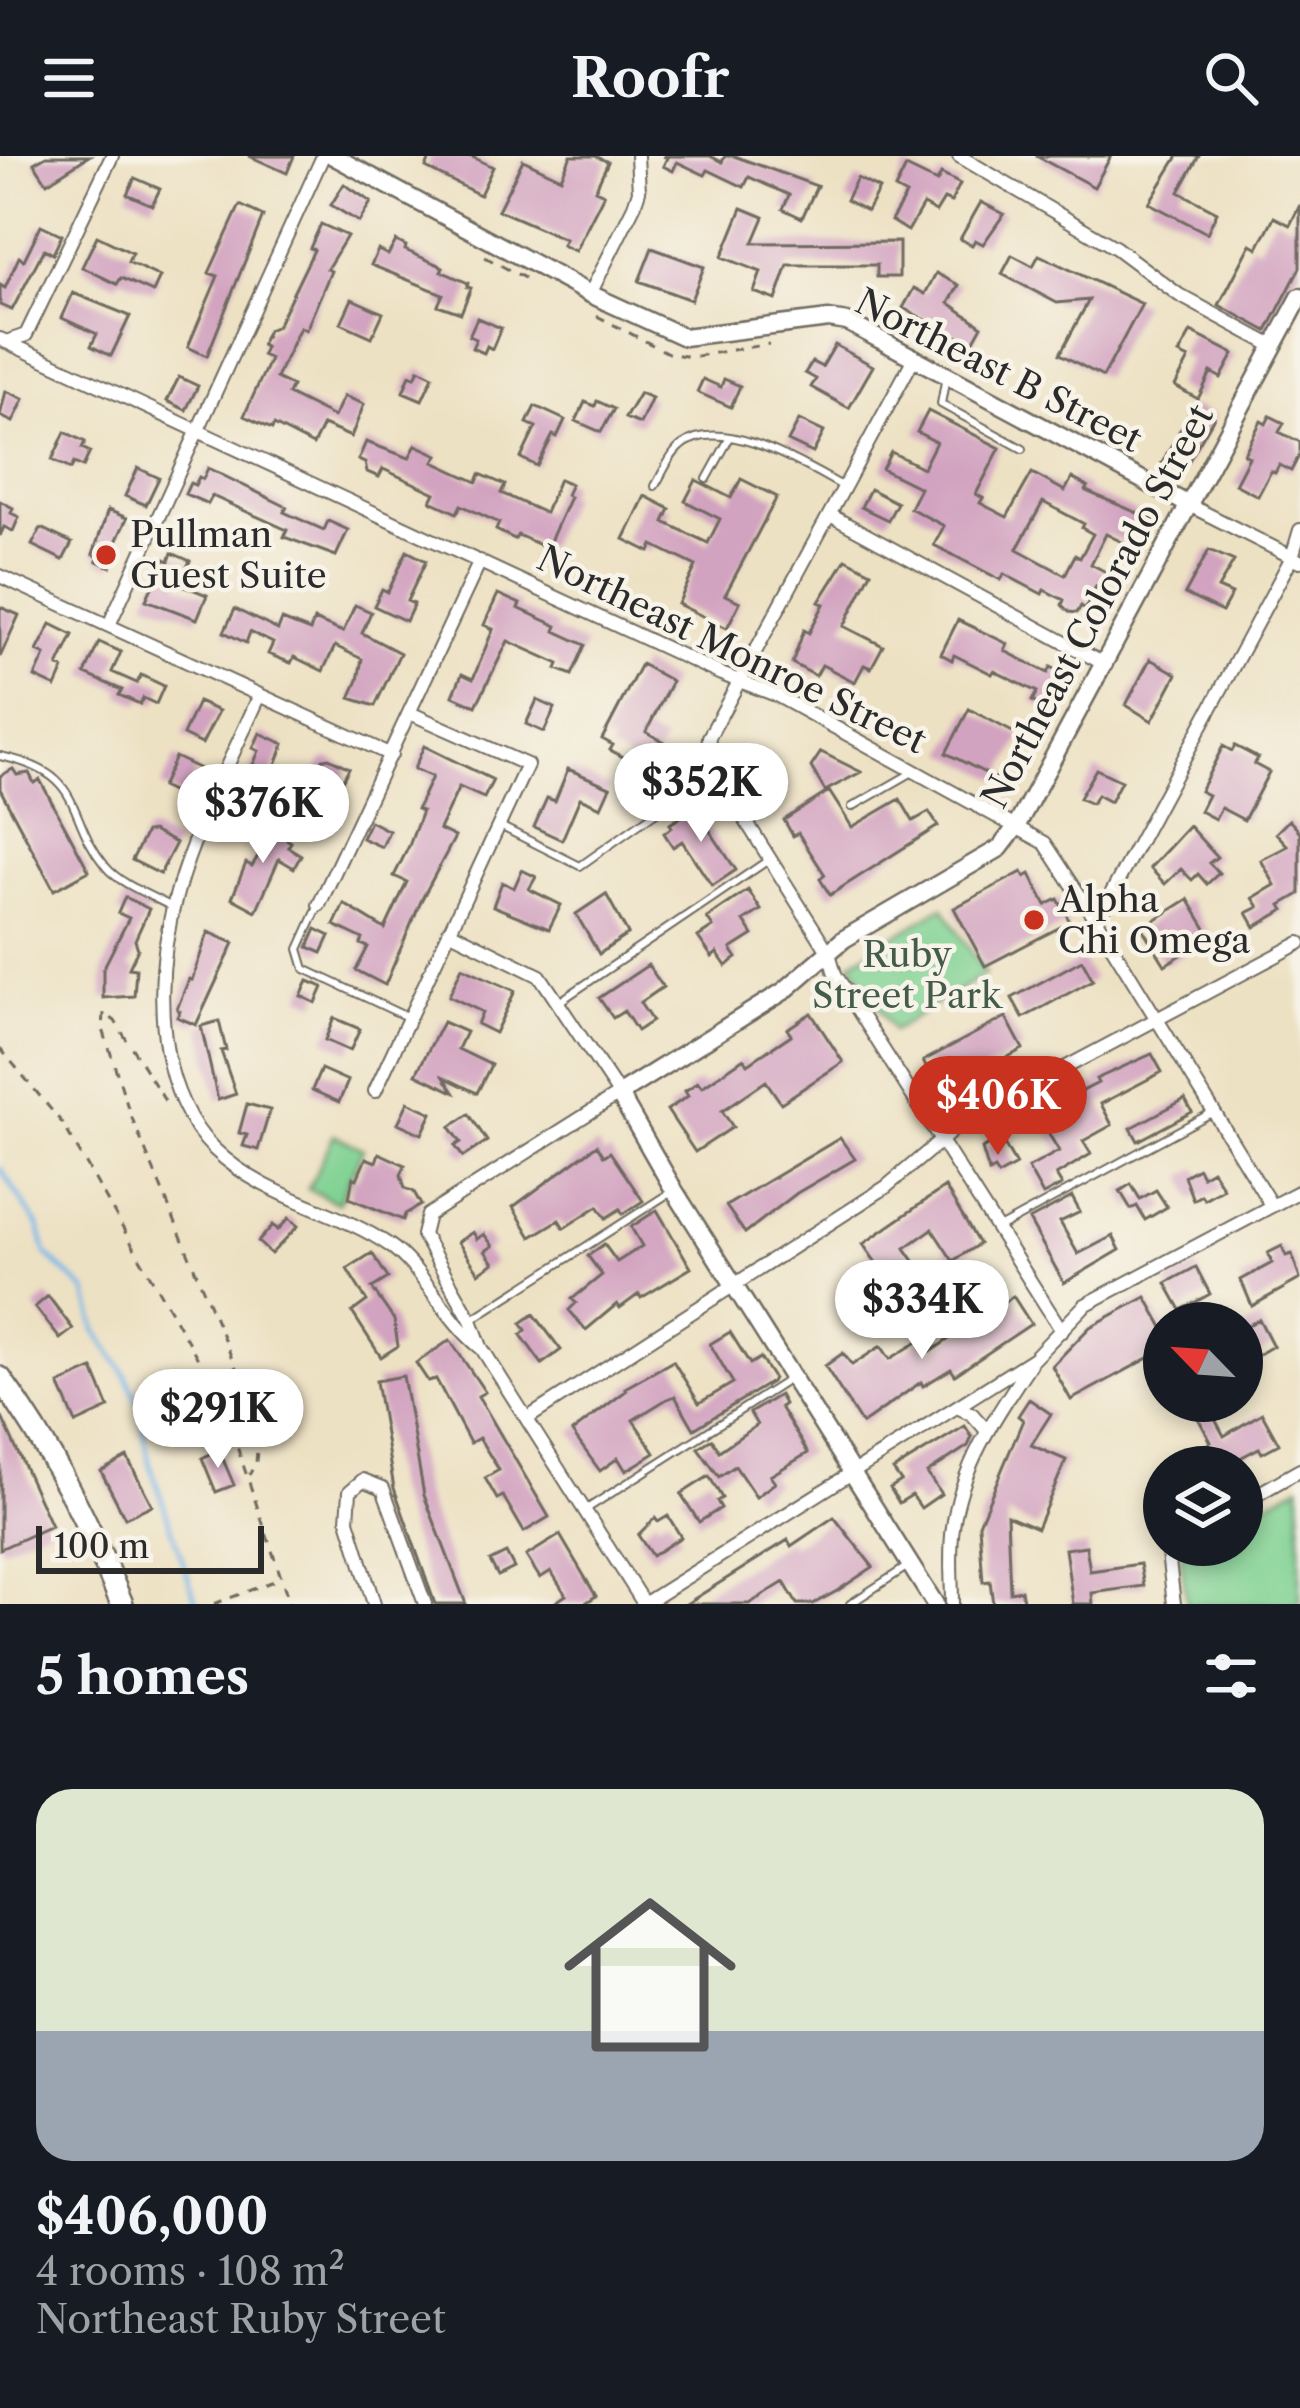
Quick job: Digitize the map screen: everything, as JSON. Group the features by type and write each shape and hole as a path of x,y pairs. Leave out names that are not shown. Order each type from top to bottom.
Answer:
{"main road":[{"path":"0,1378 75,1495 122,1604"}],"street":[{"path":"2,342 26,335 112,156"},
{"path":"110,625 323,156"},
{"name":"Northeast B Street","path":"333,156 590,294 684,337 829,319 848,322 1296,559"},
{"path":"590,294 634,206 639,191 637,156"},
{"path":"959,156 1116,248 1179,296 1275,347"},
{"name":"Northeast Colorado Street","path":"471,1319 423,1234 428,1215 784,991 844,939 1000,848 1106,665 1298,306"},
{"name":"Northeast Monroe Street","path":"2,342 721,674 742,679 1045,843 1271,1205"},
{"path":"914,358 709,737 706,759 829,953 835,974 1062,1330"},
{"path":"830,515 1106,665"},
{"path":"1096,920 1296,559 1300,532"},
{"path":"319,905 480,561"},
{"path":"0,576 391,755"},
{"path":"259,697 205,817 172,907 162,949 160,1009 170,1068 185,1106 213,1148 281,1196 394,1247 464,1334 481,1347"},
{"path":"375,1091 527,765 410,712"},
{"path":"449,931 528,968 559,1002 935,1604"},
{"path":"528,1418 886,1187 963,1122 1300,943"},
{"path":"952,1604 952,1528 960,1492 987,1431 1034,1358 1085,1305 1300,1191"},
{"path":"471,1319 481,1347 644,1604 1034,1358"},
{"path":"957,1407 972,1414 987,1431"},
{"path":"1263,1491 1300,1470"},
{"path":"374,1604 348,1520 350,1491 363,1480 383,1488 424,1604"},
{"path":"1170,1566 1174,1604"}],"lane":[{"path":"946,375 940,404 1023,449"},
{"path":"656,486 677,448 692,439 729,439 752,442 788,457 845,488"},
{"path":"707,479 729,439"},
{"path":"0,755 22,760 62,782 109,871 172,907"},
{"path":"852,806 916,770"},
{"path":"499,825 580,866 714,771"},
{"path":"559,1002 770,859"},
{"path":"319,905 299,949 305,969 409,1018"},
{"path":"997,1229 1214,1112"},
{"path":"471,1319 674,1190"},
{"path":"585,1510 794,1376"},
{"path":"850,1604 911,1564"}],"path":[{"path":"185,1106 165,1100 115,1021 104,1013 103,1029 129,1112 241,1380 257,1449 248,1477"},
{"path":"0,1048 63,1124 221,1399 290,1604"},
{"path":"214,1604 280,1578"}],"green space":[{"name":"Ruby Street Park","path":"943,907 985,974 893,1031 851,962"},
{"path":"334,1135 363,1149 338,1203 308,1189"},
{"path":"1300,1485 1300,1604 1187,1604 1182,1566 1263,1566 1263,1505"}],"building":[{"path":"46,156 89,156 47,183 34,163"},
{"path":"249,156 294,156 287,173"},
{"path":"431,156 470,156 493,167 480,195 426,168"},
{"path":"571,156 595,156 608,162 595,190 604,194 575,251 562,245 565,239 498,210 523,160 561,178"},
{"path":"663,156 710,156 722,162 725,156 734,156 817,186 802,218 783,209 789,195 749,177 744,187 677,162 673,171 663,166 667,158"},
{"path":"1036,156 1111,156 1094,187"},
{"path":"1178,156 1199,156 1179,192 1217,212 1207,233 1149,203"},
{"path":"906,167 937,182 941,174 960,184 951,202 944,199 936,212 923,205 908,231 891,221 906,195 895,189"},
{"path":"135,178 160,189 152,205 127,194"},
{"path":"857,178 879,189 867,211 846,200"},
{"path":"344,184 371,202 359,222 331,205"},
{"path":"981,202 1004,214 983,244 975,240 972,245 960,239"},
{"path":"240,205 263,216 207,356 188,347 218,276 209,273"},
{"path":"1300,205 1300,268 1267,331 1219,305 1251,244 1258,248 1274,217 1290,225"},
{"path":"742,208 764,217 753,243 899,242 899,277 877,277 877,265 788,265 776,300 754,292 761,272 722,257"},
{"path":"321,224 347,236 327,269 331,271 306,330 300,327 276,378 292,386 288,394 334,417 344,396 364,404 351,437 323,425 313,445 244,416 270,359 262,355 265,347 261,345 268,330 277,326 314,250 310,248"},
{"path":"41,225 62,235 53,254 44,249 12,310 0,305 0,285 5,288"},
{"path":"97,236 132,253 128,262 160,277 153,292 121,278 117,284 82,267"},
{"path":"396,241 468,283 471,288 461,313 438,305 443,294 371,265 378,250 388,255"},
{"path":"652,248 704,267 691,300 639,281"},
{"path":"1012,255 1033,266 1039,255 1142,304 1103,377 1060,354 1089,300 1057,303 1002,274"},
{"path":"936,273 959,285 949,303 982,326 972,344 903,308 914,288 925,294"},
{"path":"73,293 130,316 111,356 91,346 97,334 62,318"},
{"path":"352,299 383,313 372,337 341,323"},
{"path":"477,318 501,328 492,349 487,346 484,353 472,348 476,339 469,336"},
{"path":"1191,332 1234,354 1221,378 1211,372 1198,399 1175,386 1189,359 1179,354"},
{"path":"835,345 873,366 849,408 811,387 816,379 805,373 812,362 822,367"},
{"path":"419,369 433,376 422,400 403,392 410,375 415,377"},
{"path":"179,377 198,386 186,410 167,401"},
{"path":"703,379 721,387 724,379 740,386 731,407 697,392"},
{"path":"6,391 24,399 13,422 0,416"},
{"path":"640,393 652,398 640,424 625,418"},
{"path":"597,401 614,409 601,432 576,421 585,402 595,406"},
{"path":"535,406 565,420 537,466 521,458 536,427 527,423"},
{"path":"1193,406 1214,417 1180,476 1160,466"},
{"path":"928,411 1000,448 976,494 983,498 980,503 1007,517 1032,473 1065,491 1072,478 1088,487 1086,491 1154,520 1148,533 1141,529 1132,547 1106,534 1091,564 1110,579 1096,586 1085,609 1081,606 1077,613 1069,612 1062,605 1064,600 1044,590 1042,594 1004,574 1001,580 934,545 944,526 910,508 920,488 882,469 891,452 923,468 936,442 917,432","holes":["1043,502 1084,524 1082,528 1093,534 1065,575 1017,549"]},
{"path":"1270,416 1284,423 1279,432 1300,442 1300,454 1291,471 1279,465 1275,473 1271,471 1258,496 1235,484 1249,457 1244,454 1261,421 1266,424"},
{"path":"799,420 824,432 813,453 788,441"},
{"path":"65,432 85,442 82,448 90,452 83,467 74,463 71,469 52,460"},
{"path":"366,442 409,458 416,445 438,455 434,462 477,482 480,474 505,485 501,493 545,513 559,479 571,484 566,495 570,497 547,548 496,530 499,523 461,505 457,513 431,501 435,493 383,469 379,477 367,472 365,463 358,460"},
{"path":"138,468 159,478 146,505 125,496"},
{"path":"208,468 324,530 328,521 348,530 336,556 284,537 287,530 212,496 208,504 185,494"},
{"path":"741,479 777,497 725,595 740,602 727,628 678,604 696,566 653,545 650,552 624,539 645,496 670,509 664,522 708,543 720,519 685,501 696,480 731,498"},
{"path":"870,489 897,503 888,520 861,507"},
{"path":"0,501 19,517 13,531 4,527 0,536"},
{"path":"108,510 127,518 111,567 93,554"},
{"path":"41,528 72,543 63,560 32,545"},
{"path":"1209,550 1234,561 1218,588 1232,594 1222,612 1185,594"},
{"path":"407,551 426,561 407,601 414,604 406,621 374,606 382,589 388,592"},
{"path":"172,553 190,561 179,584 207,595 197,619 146,600"},
{"path":"846,559 871,572 844,626 883,646 871,668 864,665 855,682 822,665 816,676 792,663 804,630 809,633 824,604 819,602"},
{"path":"498,594 585,645 572,675 557,669 559,664 508,641 476,706 453,696 462,674 473,679 493,629 484,625"},
{"path":"355,605 371,612 362,633 400,653 375,706 350,698 362,659 335,646 323,671 294,657 291,663 268,654 273,643 250,632 246,643 224,632 235,609 278,630 282,620 310,631 314,620 343,632"},
{"path":"0,607 19,615 0,657"},
{"path":"958,620 1008,644 1005,651 1048,673 1051,667 1068,676 1049,711 1032,701 1037,692 954,655 952,660 941,654"},
{"path":"51,624 73,635 58,666 64,669 56,687 35,677 45,655 37,651"},
{"path":"99,642 121,652 112,672 137,683 141,675 164,686 156,704 143,698 140,704 119,695 122,690 85,674"},
{"path":"1150,659 1177,674 1152,721 1126,705"},
{"path":"641,664 672,681 646,732 664,742 648,771 610,750 613,745 602,739"},
{"path":"537,700 555,708 544,732 526,724"},
{"path":"198,702 219,711 202,744 183,735"},
{"path":"969,709 1022,737 999,780 946,753"},
{"path":"260,733 284,744 261,802 241,793 259,751 253,748"},
{"path":"424,746 493,780 484,798 459,787 439,829 455,837 385,985 356,970 368,947 361,944 363,939 334,925 344,904 385,929 407,882 394,876 432,777 414,769"},
{"path":"1223,746 1232,751 1235,746 1258,758 1254,764 1269,772 1244,820 1221,808 1215,819 1200,811 1208,795 1200,791"},
{"path":"821,752 861,772 825,791 811,767"},
{"path":"175,757 198,768 184,798 161,787"},
{"path":"323,759 349,768 320,823 291,810 301,787 308,790"},
{"path":"13,769 17,775 29,773 34,783 40,780 89,871 54,890 0,789 0,776"},
{"path":"568,769 610,787 601,807 580,798 562,840 534,827 547,798 555,801"},
{"path":"1096,769 1121,781 1110,802 1097,795 1092,804 1079,798"},
{"path":"829,791 852,827 900,799 913,821 929,812 938,826 830,895 820,879 825,875 784,820"},
{"path":"699,805 709,819 704,822 736,870 712,886 682,841 673,847 664,833"},
{"path":"1289,820 1300,832 1300,894 1255,927 1247,913 1259,907 1253,898 1275,885 1261,860 1288,846 1276,833"},
{"path":"370,821 389,831 382,847 362,838"},
{"path":"259,823 291,842 288,847 301,855 294,868 279,859 256,911 232,898 246,863 252,866 264,846 250,838"},
{"path":"1189,826 1217,857 1209,863 1219,873 1207,884 1198,874 1192,880 1181,869 1165,884 1150,868"},
{"path":"146,832 176,843 160,874 132,860"},
{"path":"522,870 536,877 529,889 561,905 549,929 493,906 502,882 514,888"},
{"name":"Alpha Chi Omega","path":"1022,872 1025,877 1030,874 1046,905 1058,899 1070,922 985,966 954,908"},
{"path":"748,890 761,910 744,921 753,935 731,949 737,958 726,966 717,953 712,957 698,937 713,927 707,918"},
{"path":"606,894 628,934 599,954 576,914"},
{"path":"125,897 149,909 129,968 136,969 134,996 103,998 103,969 129,918 118,913"},
{"path":"1188,899 1211,937 1165,965 1142,928"},
{"path":"316,929 330,936 322,953 308,947"},
{"path":"208,932 234,943 196,1025 177,1017 177,1009"},
{"path":"1082,960 1093,980 1023,1018 1012,998"},
{"path":"648,965 663,987 640,1003 652,1021 637,1031 624,1011 613,1018 599,998"},
{"path":"462,967 515,991 495,1033 477,1024 482,1012 449,996"},
{"path":"308,981 323,987 316,1003 301,996"},
{"path":"811,1013 843,1062 781,1103 766,1081 722,1111 733,1127 695,1152 667,1110 688,1096 685,1091 698,1082 702,1087 744,1058 748,1064 791,1035 787,1029"},
{"path":"1006,1017 1023,1049 940,1093 923,1061"},
{"path":"334,1018 360,1029 350,1051 325,1040"},
{"path":"219,1021 226,1050 221,1051 236,1094 218,1100 201,1026"},
{"path":"443,1022 466,1032 458,1049 491,1065 477,1093 444,1077 454,1092 416,1074"},
{"path":"1152,1054 1162,1072 1101,1104 1112,1125 1083,1141 1091,1154 1056,1175 1062,1185 1043,1195 1028,1168 1059,1151 1041,1121 1075,1101 1073,1096 1098,1083 1096,1079"},
{"path":"321,1069 348,1081 339,1102 312,1090"},
{"path":"1185,1099 1192,1112 1138,1141 1131,1128"},
{"path":"408,1102 432,1113 422,1134 398,1123"},
{"path":"247,1104 270,1110 258,1150 243,1146 247,1135 239,1133"},
{"path":"469,1114 487,1141 463,1157 455,1146 461,1142 450,1127"},
{"path":"840,1138 855,1159 797,1193 745,1233 726,1206"},
{"path":"996,1141 999,1146 1004,1144 1016,1165 998,1175 994,1169 989,1172 982,1149"},
{"path":"597,1145 604,1156 610,1152 643,1201 606,1218 598,1206 564,1228 559,1220 531,1237 513,1207"},
{"path":"379,1153 405,1165 401,1175 405,1188 414,1192 421,1205 403,1220 349,1198 353,1177 357,1179 366,1158 376,1162"},
{"path":"1198,1168 1202,1176 1212,1170 1223,1188 1193,1200 1184,1176"},
{"path":"1131,1184 1140,1199 1156,1190 1167,1207 1145,1220 1120,1191"},
{"path":"945,1187 979,1244 953,1261 932,1229 905,1248 926,1278 900,1297 863,1244"},
{"path":"1072,1197 1080,1212 1060,1222 1078,1254 1113,1236 1120,1250 1064,1283 1029,1220"},
{"path":"657,1210 691,1268 641,1298 639,1294 620,1308 617,1304 586,1330 569,1310 576,1303 572,1299 602,1275 588,1256 604,1244 617,1262 642,1246 631,1227"},
{"path":"289,1218 298,1226 271,1254 258,1242 273,1225 278,1230"},
{"path":"473,1232 477,1239 484,1234 493,1246 485,1251 494,1263 479,1273 458,1242"},
{"path":"1282,1246 1286,1256 1292,1254 1300,1279 1259,1302 1250,1302 1241,1280 1272,1263 1268,1253"},
{"path":"372,1253 388,1278 372,1288 394,1320 398,1346 381,1357 352,1312 367,1301 347,1269"},
{"path":"1196,1267 1210,1294 1196,1302 1177,1302 1166,1283"},
{"path":"48,1296 73,1329 60,1339 35,1307"},
{"path":"1013,1296 1031,1324 955,1375 951,1369 923,1386 921,1382 862,1424 825,1366 843,1353 852,1365 881,1346 890,1359 922,1339 930,1352"},
{"path":"1146,1297 1149,1302 1143,1302 1143,1361 1071,1400 1052,1366 1090,1327"},
{"path":"534,1314 561,1350 542,1364 521,1335 526,1330 521,1323"},
{"path":"1263,1327 1273,1346 1263,1352"},
{"path":"730,1332 750,1364 760,1358 771,1382 694,1429 675,1396 667,1399 633,1420 655,1453 626,1471 618,1458 600,1471 572,1432 625,1388 673,1361 699,1403 733,1383 710,1344"},
{"path":"450,1340 485,1392 478,1396 549,1517 524,1532 503,1496 497,1499 485,1478 499,1470 479,1438 470,1443 436,1379 428,1381 416,1363"},
{"path":"93,1369 109,1408 76,1423 59,1384"},
{"path":"403,1376 424,1495 466,1604 435,1604 394,1488 376,1381"},
{"path":"779,1395 784,1404 780,1407 808,1453 770,1476 775,1483 756,1497 735,1466 719,1477 698,1448 712,1439 719,1451 757,1425 750,1413"},
{"path":"1029,1399 1051,1414 1031,1445 1066,1460 1037,1528 1007,1515 1010,1592 1021,1590 1024,1604 993,1604 990,1581 983,1582 979,1524 1023,1420 1018,1416"},
{"path":"0,1413 51,1526 0,1549"},
{"path":"1263,1415 1279,1444 1263,1452 1263,1446 1204,1446 1211,1442 1200,1422 1216,1422 1224,1436 1247,1422 1263,1422"},
{"path":"965,1426 972,1437 968,1446 927,1473 941,1494 921,1508 912,1495 899,1503 890,1488 901,1481 893,1470"},
{"path":"219,1450 234,1485 216,1492 202,1458"},
{"path":"127,1457 152,1505 125,1518 101,1471"},
{"path":"709,1476 722,1498 717,1501 721,1508 699,1522 681,1494"},
{"path":"668,1516 681,1537 652,1556 638,1535 655,1518 658,1522"},
{"path":"834,1517 873,1567 837,1591 813,1604 797,1604 784,1582 749,1604 686,1604 788,1540 791,1546"},
{"path":"560,1535 596,1596 584,1604 553,1604 566,1595 551,1571 540,1578 526,1556"},
{"path":"1086,1546 1090,1571 1140,1564 1144,1586 1092,1593 1093,1604 1073,1604 1065,1549"},
{"path":"506,1553 514,1568 498,1576 490,1561"}],"waterway":[{"path":"0,1168 39,1227 46,1254 86,1291 97,1332 127,1377 140,1407 149,1461 197,1604"}],"place":[{"name":"Pullman Guest Suite","path":"106,555"},
{"name":"Alpha Chi Omega","path":"1034,920"}]}
